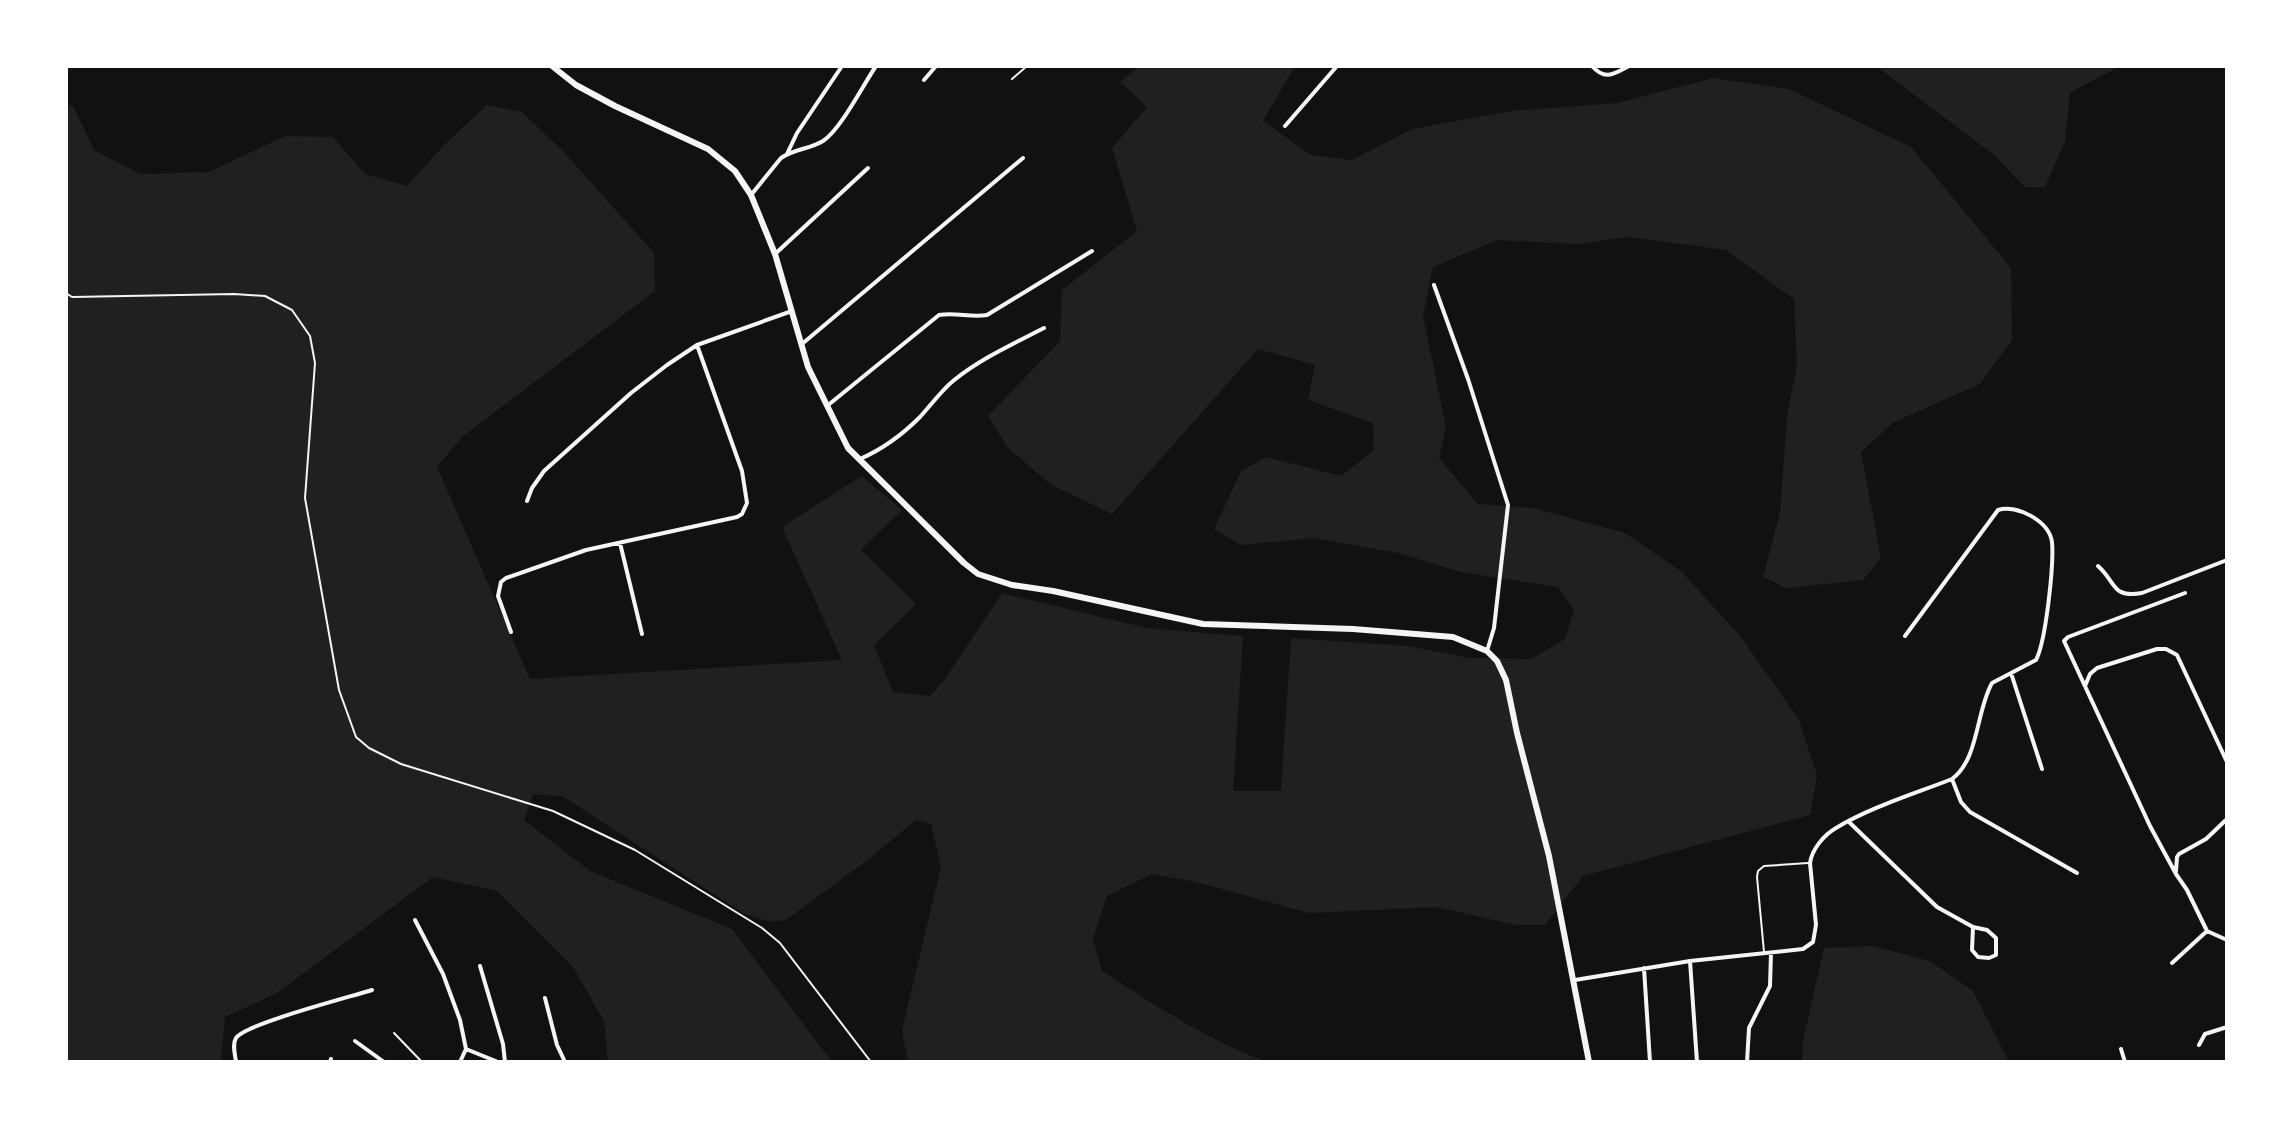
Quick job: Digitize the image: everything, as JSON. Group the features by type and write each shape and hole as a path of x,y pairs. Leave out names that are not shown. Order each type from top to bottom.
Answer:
{"main road":[{"path":"552,66 576,85 615,106 708,149 735,171 751,195 775,254 808,367 848,448 978,574 1012,585 1203,624 1353,629 1453,637 1487,651 1497,661 1506,680 1549,856 1589,1062"}],"street":[{"path":"787,154 797,133 842,66"},
{"path":"751,195 781,158 816,145 834,131 876,66"},
{"path":"924,80 936,66"},
{"path":"1285,126 1337,66"},
{"path":"1592,66 1602,75 1610,76 1629,66"},
{"path":"802,344 1023,158"},
{"path":"775,254 868,168"},
{"path":"827,406 939,315 987,315 1092,251"},
{"path":"1434,285 1508,505 1494,628 1487,651"},
{"path":"527,501 544,471 631,393 697,345 792,311"},
{"path":"857,460 895,440 943,390 966,372 1044,328"},
{"path":"511,632 498,596 501,582 506,578 553,560 742,514 747,503 742,471 697,345"},
{"path":"1575,980 1690,961 1803,949 1813,942 1816,925 1810,863 1811,856 1825,836 1849,822 1952,779 1963,770 1989,688 1997,680 2036,660 2040,653 2048,605 2052,541 2046,529 2018,510 1998,510 1905,636"},
{"path":"620,543 642,634"},
{"path":"2098,566 2114,589 2131,595 2227,560"},
{"path":"2185,593 2065,638 2065,645 2150,826 2207,931 2227,940"},
{"path":"2085,686 2090,674 2097,668 2157,649 2171,651 2177,655 2227,762"},
{"path":"2011,673 2042,769"},
{"path":"1952,779 1961,802 1970,812 2077,873"},
{"path":"2176,874 2177,857 2214,833 2227,819"},
{"path":"1849,822 1937,907 1973,927 1987,930 1996,938 1996,955 1978,957 1972,950 1973,927"},
{"path":"415,920 443,974 460,1020 466,1049 460,1062"},
{"path":"2172,963 2207,931"},
{"path":"1747,1062 1749,1028 1770,986 1768,953"},
{"path":"1690,961 1697,1062"},
{"path":"480,966 503,1044 505,1062"},
{"path":"1644,968 1650,1062"},
{"path":"236,1062 233,1042 238,1034 372,990"},
{"path":"545,998 557,1045 565,1062"},
{"path":"2199,1045 2205,1034 2227,1027"},
{"path":"355,1041 384,1062"},
{"path":"466,1049 498,1062"},
{"path":"2121,1049 2125,1062"}],"lane":[{"path":"1012,79 1027,66"},
{"path":"1768,953 1758,871 1764,866 1810,863"},
{"path":"394,1033 422,1062"}],"path":[{"path":"66,293 72,297 265,296 292,310 310,336 315,363 305,498 339,690 356,737 369,748 401,764 553,811 635,850 762,928 780,943 871,1062"}],"shaded area":[{"path":"1140,66 1295,66 1263,121 1311,155 1352,160 1412,129 1511,111 1617,103 1713,78 1789,89 1911,147 2011,268 2012,340 1980,384 1894,422 1861,452 1881,558 1863,580 1787,588 1763,577 1780,513 1787,415 1797,365 1794,299 1726,250 1628,237 1578,244 1497,240 1433,267 1423,316 1446,427 1439,458 1478,504 1533,508 1625,533 1682,572 1741,637 1799,720 1817,775 1810,815 1583,876 1545,925 1516,925 1436,907 1309,913 1196,882 1152,874 1107,896 1093,939 1102,971 1202,1032 1266,1062 908,1062 902,1030 941,867 931,824 916,820 786,920 770,922 743,913 562,796 533,794 524,820 590,871 732,929 832,1062 608,1062 604,1021 573,967 497,891 433,877 277,993 225,1017 221,1062 76,1062 66,1059 66,104 73,106 94,150 140,174 209,172 285,136 333,137 365,174 407,186 444,145 487,105 522,112 563,151 654,253 655,291 463,436 437,467 530,679 842,660 782,527 862,476 902,510 861,550 916,604 874,645 893,692 930,696 1002,593 1147,628 1243,636 1233,791 1281,791 1291,638 1408,646 1470,658 1531,659 1565,639 1574,610 1558,587 1460,572 1398,553 1313,538 1241,545 1214,529 1241,471 1266,457 1341,476 1374,450 1373,423 1308,400 1315,365 1258,349 1112,514 1050,484 1007,447 988,416 1060,341 1062,290 1137,231 1112,148 1147,107 1120,82"},
{"path":"1876,66 2120,66 2070,93 2065,141 2045,187 2025,187 1993,154"},
{"path":"1872,946 1930,961 1973,991 2009,1062 1802,1062 1803,1041 1824,948"}]}
